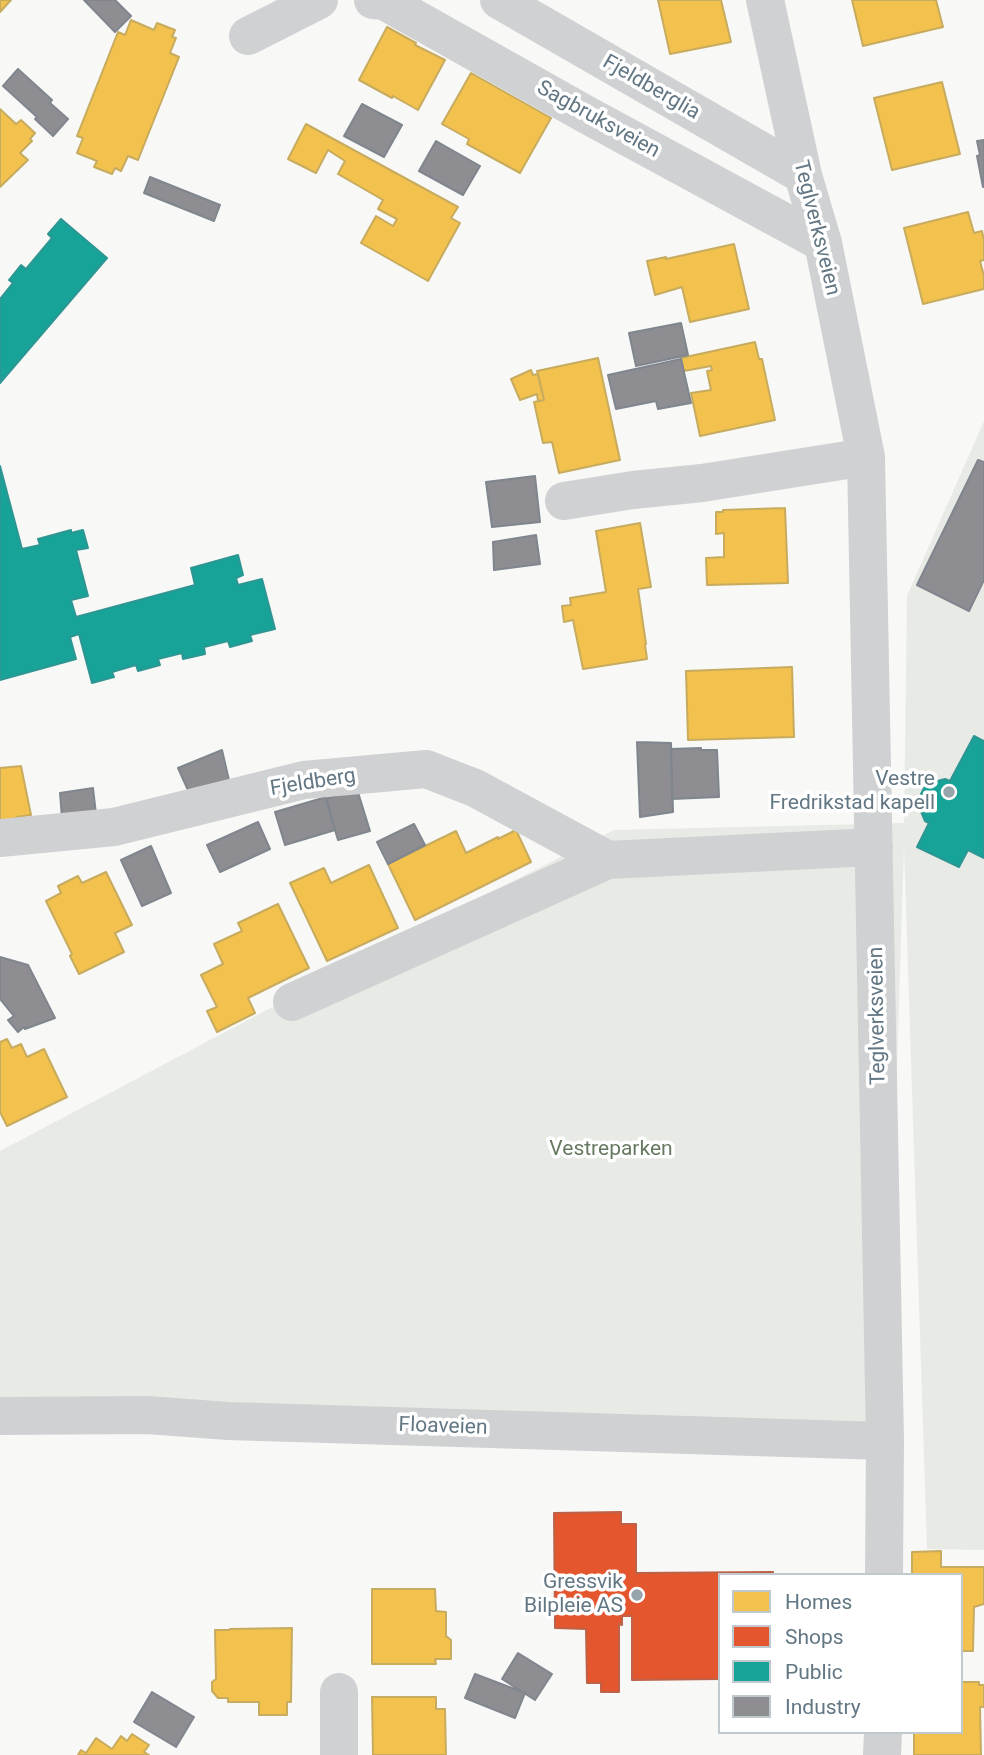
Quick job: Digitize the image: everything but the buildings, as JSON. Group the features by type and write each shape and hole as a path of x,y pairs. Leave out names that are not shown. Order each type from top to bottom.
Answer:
{"street":[{"path":"248,36 319,0"},
{"name":"Sagbruksveien","path":"373,0 384,1 822,243"},
{"name":"Fjeldberglia","path":"499,0 803,175"},
{"name":"Teglverksveien","path":"765,0 803,175 822,243 866,457 885,1441 884,1573"},
{"path":"564,500 702,483 866,457"},
{"name":"Fjeldberg","path":"0,838 114,827 304,780 426,769 475,788 608,860"},
{"path":"292,1002 608,860 874,847"},
{"name":"Floaveien","path":"0,1416 148,1415 242,1421 885,1441"},
{"path":"338,1692 340,1755"},
{"path":"882,1755 883,1734"}],"green space":[{"name":"Vestreparken","path":"984,421 984,1550 927,1549 904,847 885,1441 0,1419 0,1151 458,909 614,830 904,823 907,596"}],"place":[{"name":"Vestre Fredrikstad kapell","path":"949,792"},
{"name":"Gressvik Bilpleie AS","path":"637,1595"}]}
